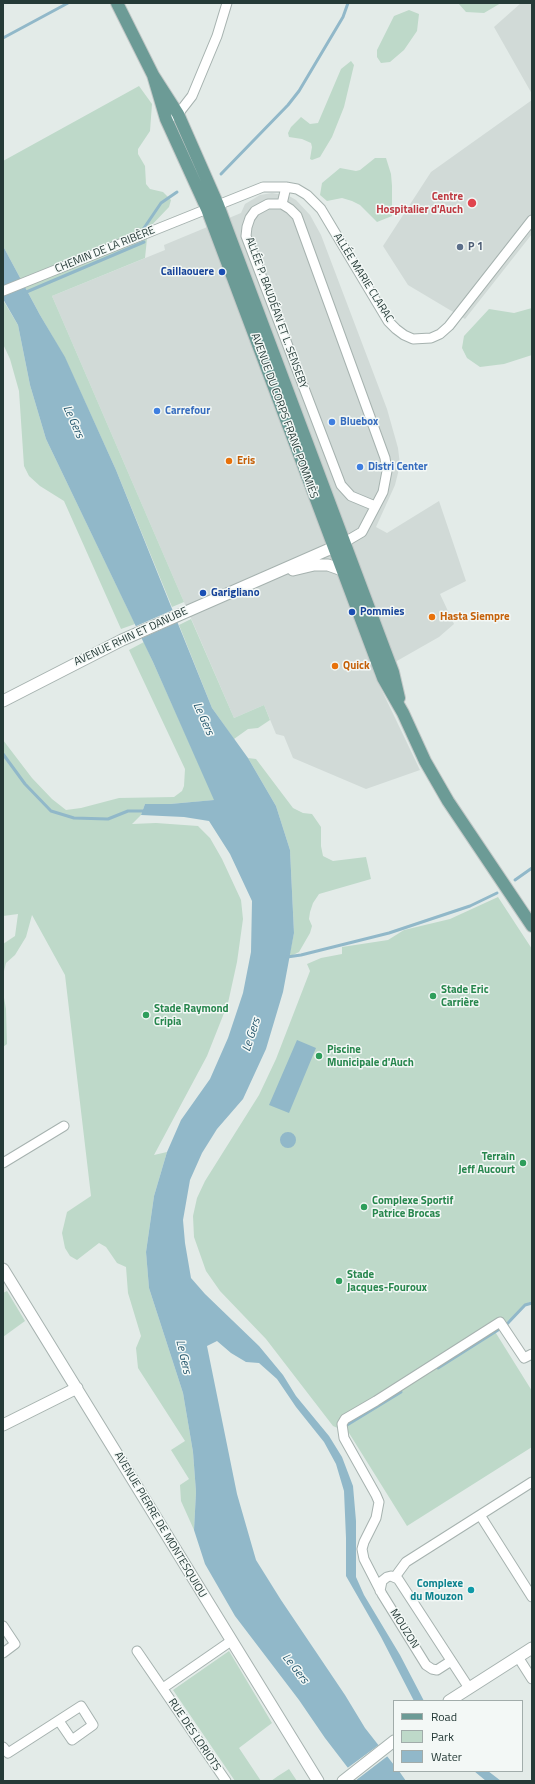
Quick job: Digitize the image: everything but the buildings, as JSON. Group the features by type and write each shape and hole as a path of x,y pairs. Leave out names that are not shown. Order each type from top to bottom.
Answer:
{"main road":[{"path":"117,3 153,74"},
{"name":"AVENUE DU CORPS FRANC POMMIÈS","path":"153,74 178,114 333,547 383,678 403,713 425,761 448,801 532,926"},
{"name":"AVENUE DU CORPS FRANC POMMIÈS","path":"153,74 166,119 212,207 345,542 393,672 403,713"}],"street":[{"path":"166,119 178,114 197,85 217,36 227,3"},
{"path":"286,186 282,204 297,216 385,458 387,471 386,482 375,506 362,532 345,542"},
{"name":"ALLÉE MARIE CLARAC","path":"212,207 263,187 286,186 297,189 315,201 388,321 400,332 413,339 432,338 450,326 532,220"},
{"name":"ALLÉE P. BAUDÉAN ET L. SENSEBY","path":"282,204 268,204 255,211 250,218 246,236 341,485 351,496 375,506"},
{"name":"CHEMIN DE LA RIBÈRE","path":"3,291 212,207"},
{"name":"AVENUE RHIN ET DANUBE","path":"3,701 122,640 345,542"},
{"name":"AVENUE RHIN ET DANUBE","path":"262,578 314,565 328,565 342,570"},
{"path":"3,1163 64,1126"},
{"name":"AVENUE PIERRE DE MONTESQUIOU","path":"3,1269 318,1781"},
{"name":"MOUZON","path":"451,1661 437,1670 429,1668 380,1591 364,1559 362,1549 376,1518 378,1502 376,1495 344,1438 342,1424 345,1419 500,1322 528,1356"},
{"path":"3,1425 77,1388"},
{"path":"380,1591 382,1581 387,1577 395,1577 406,1562 532,1482"},
{"path":"480,1515 532,1597"},
{"name":"MOUZON","path":"395,1577 400,1582 469,1688"},
{"path":"3,1626 16,1644 3,1653"},
{"name":"RUE DES LORIOTS","path":"163,1688 231,1641"},
{"path":"451,1700 532,1648"},
{"name":"RUE DES LORIOTS","path":"137,1651 226,1781"},
{"path":"518,1657 532,1679"},
{"path":"3,1747 8,1753 59,1720"},
{"path":"344,1780 392,1743"}],"shaded area":[{"path":"521,3 532,3 532,94 494,27"},
{"name":"Centre Hospitalier d'Auch","path":"532,100 532,234 465,319 408,285 383,246 431,172"},
{"path":"272,193 289,196 296,200 310,215 321,235 387,409 398,448 400,465 395,485 376,527 387,533 439,501 466,581 440,594 454,624 439,637 374,674 420,770 366,789 293,758 284,736 276,734 264,705 234,718 52,296 165,250 164,245 241,213 245,204 260,195"}],"green space":[{"path":"458,3 501,3 484,13 466,12"},
{"path":"409,10 419,14 417,31 404,50 390,62 381,63 377,57 377,50 394,16"},
{"path":"351,61 354,65 344,107 332,137 320,157 312,160 310,159 312,147 311,143 302,139 289,137 288,133 291,127 301,117 310,124 318,123 341,69"},
{"path":"139,86 152,104 150,131 138,149 138,154 145,166 146,184 150,189 163,192 171,200 169,207 148,229 145,258 52,296 184,602 172,607 116,470 65,358 3,246 3,161"},
{"path":"375,158 386,158 391,174 392,216 377,222 360,205 352,201 342,198 327,201 320,195 322,183 340,168 356,171 360,170"},
{"path":"3,300 18,325 30,385 46,439 135,624 121,629 64,501 40,486 29,476 24,466 19,391 10,359 3,344"},
{"path":"532,308 532,355 504,364 480,367 467,358 462,348 464,336 489,309 514,313"},
{"path":"191,619 234,718 264,705 270,720 258,728 248,729 234,739 212,708 179,625"},
{"name":"Stade Raymond Cripia","path":"144,642 215,800 170,804 145,804 141,815 132,824 156,823 198,826 210,838 222,859 241,900 243,919 237,962 228,1003 207,1056 154,1155 167,1152 154,1196 146,1252 149,1288 183,1393 193,1452 196,1492 194,1530 181,1501 180,1485 189,1479 171,1450 185,1441 138,1368 136,1348 141,1336 128,1293 126,1267 117,1263 106,1247 99,1243 77,1260 70,1256 65,1248 62,1233 67,1212 91,1196 65,975 32,915 26,937 15,955 6,963 3,975 3,944 15,936 18,914 3,916 3,740 32,778 52,799 66,810 81,808 119,798 174,797 182,791 184,786 185,769 129,650"},
{"path":"248,758 256,759 293,808 303,813 312,814 321,827 321,846 323,856 333,861 366,857 371,879 319,894 313,903 310,912 309,919 312,926 310,933 299,952 289,957 294,933 290,850 276,806"},
{"name":"Complexe Sportif Patrice Brocas","path":"498,897 532,949 532,1301 524,1305 511,1319 494,1330 532,1391 532,1447 407,1526 349,1433 333,1426 266,1339 220,1291 206,1271 194,1237 193,1216 197,1198 205,1181 259,1095 276,1059 310,971 307,964 321,958 342,954 342,947 388,940 404,930 450,919"},
{"path":"3,992 6,1009 7,1044 3,1047"},
{"path":"7,1291 25,1321 3,1337 3,1293"},
{"path":"229,1651 272,1723 239,1748 261,1781 235,1781 173,1690"},
{"path":"289,1769 297,1781 271,1781 278,1776"}],"water":[{"name":"Le Gers","path":"3,246 40,315 65,357 116,470 212,708 248,758 276,806 290,850 294,933 283,992 266,1049 243,1099 217,1129 202,1153 190,1180 183,1220 185,1243 191,1278 205,1294 259,1346 283,1375 296,1396 329,1436 342,1457 353,1486 356,1521 356,1577 364,1595 400,1655 423,1700 413,1700 381,1637 346,1576 344,1491 336,1464 324,1442 296,1407 277,1379 259,1363 246,1362 231,1353 217,1341 207,1346 237,1494 256,1560 365,1728 393,1764 393,1772 400,1772 406,1781 358,1781 235,1616 205,1564 194,1530 196,1492 193,1452 183,1393 149,1288 146,1252 154,1196 167,1152 181,1120 210,1079 228,1038 243,993 251,952 252,901 230,854 209,821 184,817 141,815 145,804 170,804 214,800 153,662 46,439 30,385 18,325 3,299"},
{"path":"297,1040 316,1048 289,1113 269,1105"},
{"path":"285,1132 291,1132 296,1137 294,1146 291,1148 285,1148 280,1143 280,1137"},
{"path":"475,1772 489,1772 501,1781 486,1781"}],"pier":[{"path":"175,609 180,621 140,639 134,627"},
{"path":"380,1744 389,1755 355,1781 346,1769"}],"waterway":[{"path":"3,38 68,3"},
{"path":"221,174 288,105 299,91 343,17 348,3"},
{"path":"142,231 161,203 177,192"},
{"path":"24,293 144,242"},
{"path":"3,754 25,784 51,811 74,818 108,819 128,811 146,811"},
{"path":"515,880 532,868"},
{"path":"287,957 301,955 389,933 470,906 497,893"},
{"path":"507,1324 525,1305 532,1303"},
{"path":"438,1368 498,1330"},
{"path":"347,1425 401,1392"}],"place":[{"name":"Centre Hospitalier d'Auch","path":"472,203"},
{"name":"P 1","path":"460,247"},
{"name":"Caillaouere","path":"222,272"},
{"name":"Carrefour","path":"157,411"},
{"name":"Bluebox","path":"332,422"},
{"name":"Eris","path":"229,461"},
{"name":"Distri Center","path":"360,467"},
{"name":"Garigliano","path":"203,593"},
{"name":"Pommies","path":"352,612"},
{"name":"Hasta Siempre","path":"432,617"},
{"name":"Quick","path":"335,666"},
{"name":"Stade Eric Carrière","path":"433,996"},
{"name":"Stade Raymond Cripia","path":"146,1015"},
{"name":"Piscine Municipale d'Auch","path":"319,1056"},
{"name":"Terrain Jeff Aucourt","path":"523,1163"},
{"name":"Complexe Sportif Patrice Brocas","path":"364,1207"},
{"name":"Stade Jacques-Fouroux","path":"339,1281"},
{"name":"Complexe du Mouzon","path":"471,1590"}]}
